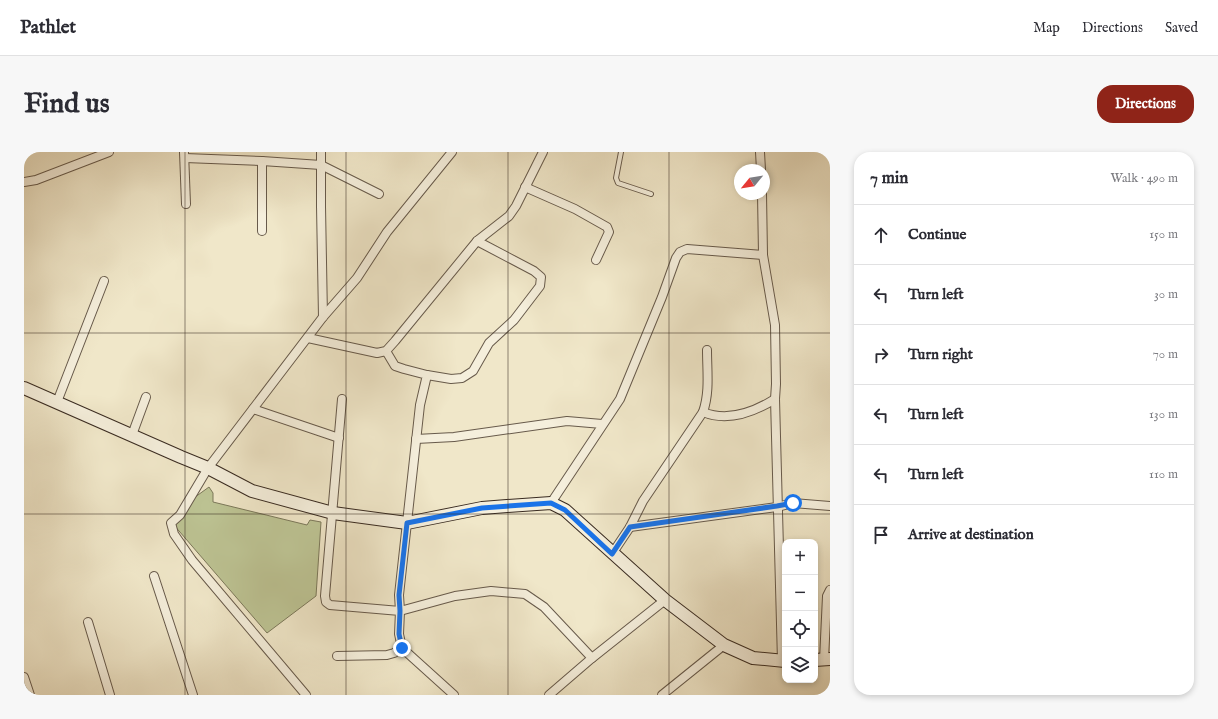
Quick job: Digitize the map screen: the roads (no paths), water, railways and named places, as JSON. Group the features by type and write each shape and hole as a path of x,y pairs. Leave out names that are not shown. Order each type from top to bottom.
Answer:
{"street":[{"path":"24,182 36,180 109,152"},
{"path":"321,152 323,317"},
{"path":"306,695 192,560 174,534 170,523 180,515 208,468 323,317 357,278 387,232 452,152"},
{"path":"308,338 377,353 386,351 477,241 509,216 543,152"},
{"path":"760,152 761,164"},
{"path":"186,204 184,155 321,165 379,194"},
{"path":"262,161 262,231"},
{"path":"525,187 574,209 609,229 596,260"},
{"path":"762,200 764,255 775,325 777,506 783,647"},
{"path":"386,351 395,366 427,375 451,379 462,378 473,371 489,343 514,320 540,286 541,277 534,271 477,241"},
{"path":"551,503 620,399 662,297 676,258 680,252 687,249 764,255"},
{"path":"57,402 104,281"},
{"path":"612,554 630,527 643,501 703,412 708,386 707,350"},
{"path":"427,375 420,405 399,595 399,634 402,648 454,695"},
{"path":"24,388 208,468 252,491 333,513 407,523 482,508 551,503 565,510 612,554 666,600 724,644 753,658 782,661"},
{"path":"132,435 146,397"},
{"path":"342,399 325,591 326,602 330,605 340,607 400,611 455,596 491,590 526,594 544,607 592,658"},
{"path":"703,412 712,416 739,414 763,406 775,399"},
{"path":"253,409 339,438"},
{"path":"416,439 454,437 567,421 602,424"},
{"path":"630,527 793,503 830,506"},
{"path":"154,576 193,695"},
{"path":"823,660 828,596 830,590"},
{"path":"549,695 592,658 666,600"},
{"path":"88,622 110,695"},
{"path":"662,695 724,644"},
{"path":"337,656 387,655 402,648"},
{"path":"24,677 30,695"}],"lane":[{"path":"621,152 616,178 618,183 650,194"}]}
